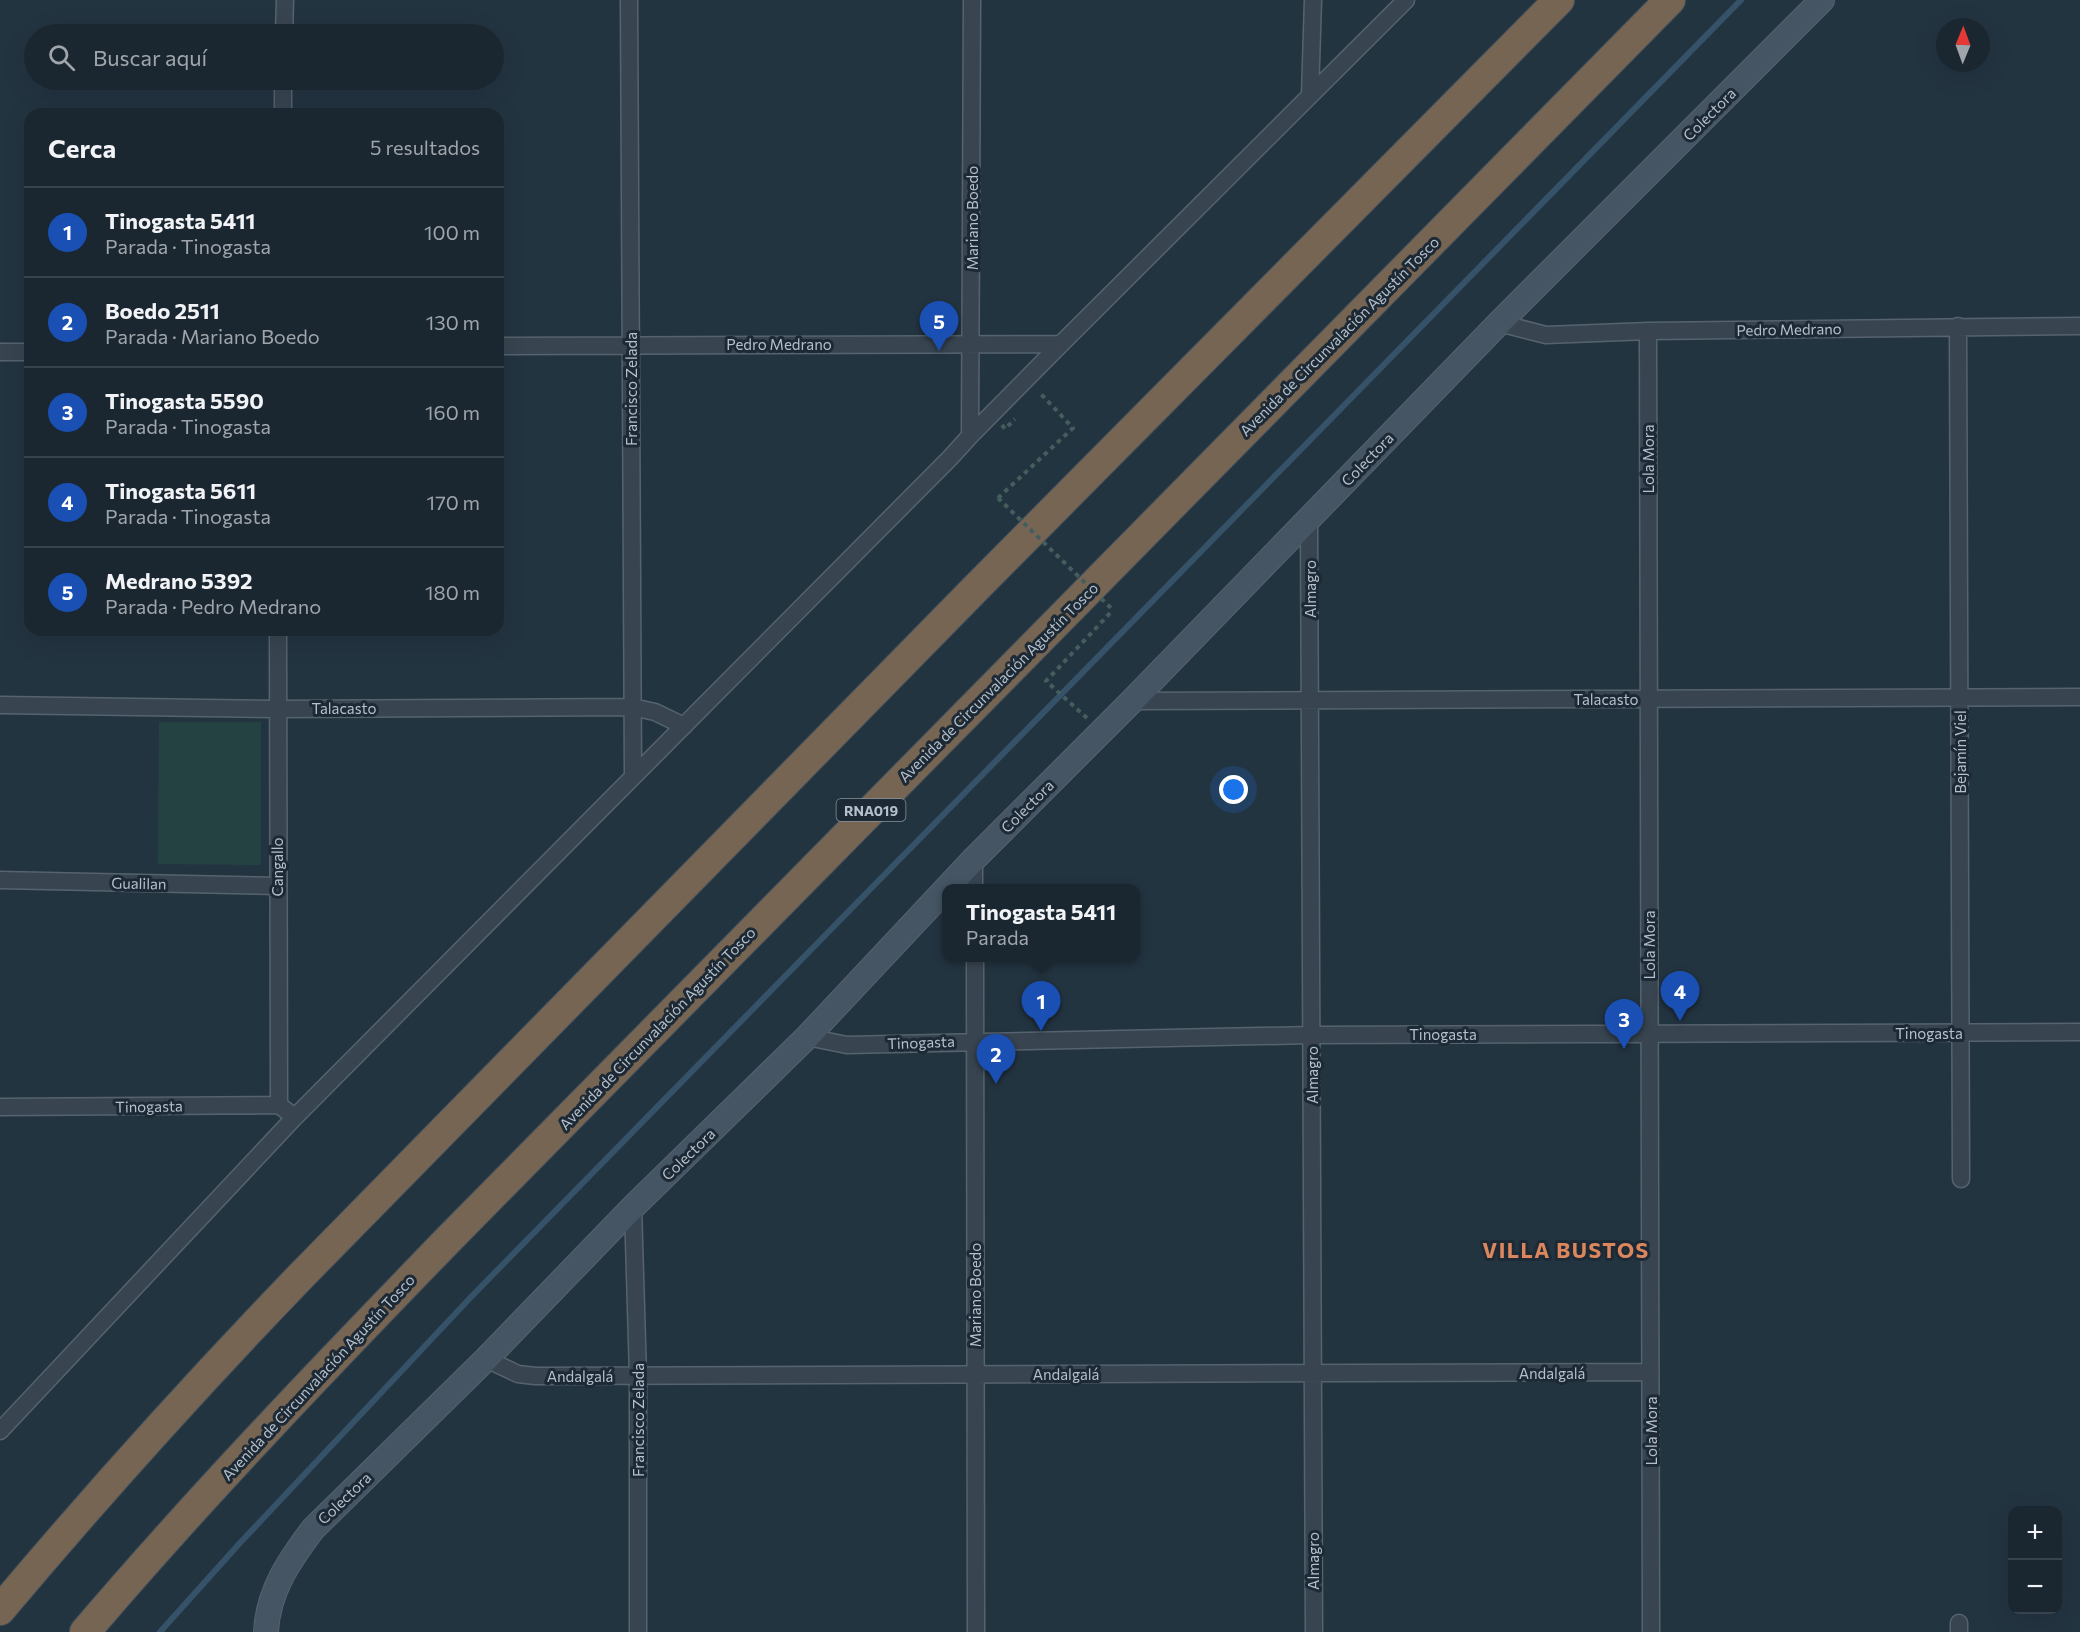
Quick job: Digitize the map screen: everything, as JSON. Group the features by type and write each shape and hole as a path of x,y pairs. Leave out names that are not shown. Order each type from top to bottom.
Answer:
{"highway":[{"path":"0,1610 84,1511 228,1352 300,1277 977,587 1559,0"},
{"name":"Avenida de Circunvalación Agustín Tosco","path":"85,1632 152,1554 273,1421 446,1242 1670,0"}],"street":[{"path":"284,24 285,0"},
{"name":"Francisco Zelada","path":"629,0 633,777"},
{"name":"Mariano Boedo","path":"969,436 972,0"},
{"path":"1310,95 1313,0"},
{"path":"0,1431 295,1117 950,458 969,436 1406,0"},
{"name":"Colectora","path":"951,884 1132,701 1499,323 1822,0"},
{"path":"283,108 284,90"},
{"name":"Pedro Medrano","path":"1499,323 1546,335 1648,331 2080,326"},
{"name":"Bejamín Viel","path":"1958,326 1961,1179"},
{"name":"Lola Mora","path":"1648,331 1652,1632"},
{"name":"Pedro Medrano","path":"504,346 1061,344"},
{"path":"0,352 24,352"},
{"name":"Almagro","path":"1310,518 1314,1632"},
{"name":"Cangallo","path":"278,636 279,1105"},
{"name":"Talacasto","path":"1132,701 2080,697"},
{"name":"Talacasto","path":"0,705 278,709 632,707 655,712 684,726"},
{"path":"974,859 975,884"},
{"name":"Gualilan","path":"0,880 277,886"},
{"name":"Colectora","path":"266,1632 275,1587 290,1560 313,1529 486,1359 633,1207 807,1037 942,893"},
{"name":"Mariano Boedo","path":"975,962 976,1632"},
{"name":"Tinogasta","path":"807,1037 847,1045 1311,1035 2080,1032"},
{"path":"279,1105 295,1117"},
{"name":"Tinogasta","path":"0,1107 279,1105"},
{"name":"Francisco Zelada","path":"633,1207 638,1376 638,1632"},
{"name":"Andalgalá","path":"486,1359 518,1374 535,1376 1650,1372"}],"path":[{"path":"1033,400 1040,393 1073,428 998,498 1113,610 1046,681 1088,719 1080,727"},
{"path":"1005,429 1019,415"}],"green space":[{"path":"159,722 261,722 261,865 158,864"}],"waterway":[{"path":"160,1632 239,1544 471,1297 1741,0"}],"place":[{"name":"Medrano 5392","path":"939,351"},
{"name":"Tinogasta 5611","path":"1680,1021"},
{"name":"Tinogasta 5411","path":"1041,1031"},
{"name":"Tinogasta 5590","path":"1624,1049"},
{"name":"Boedo 2511","path":"996,1084"}],"district":[{"name":"VILLA BUSTOS","path":"1566,1249"}]}
